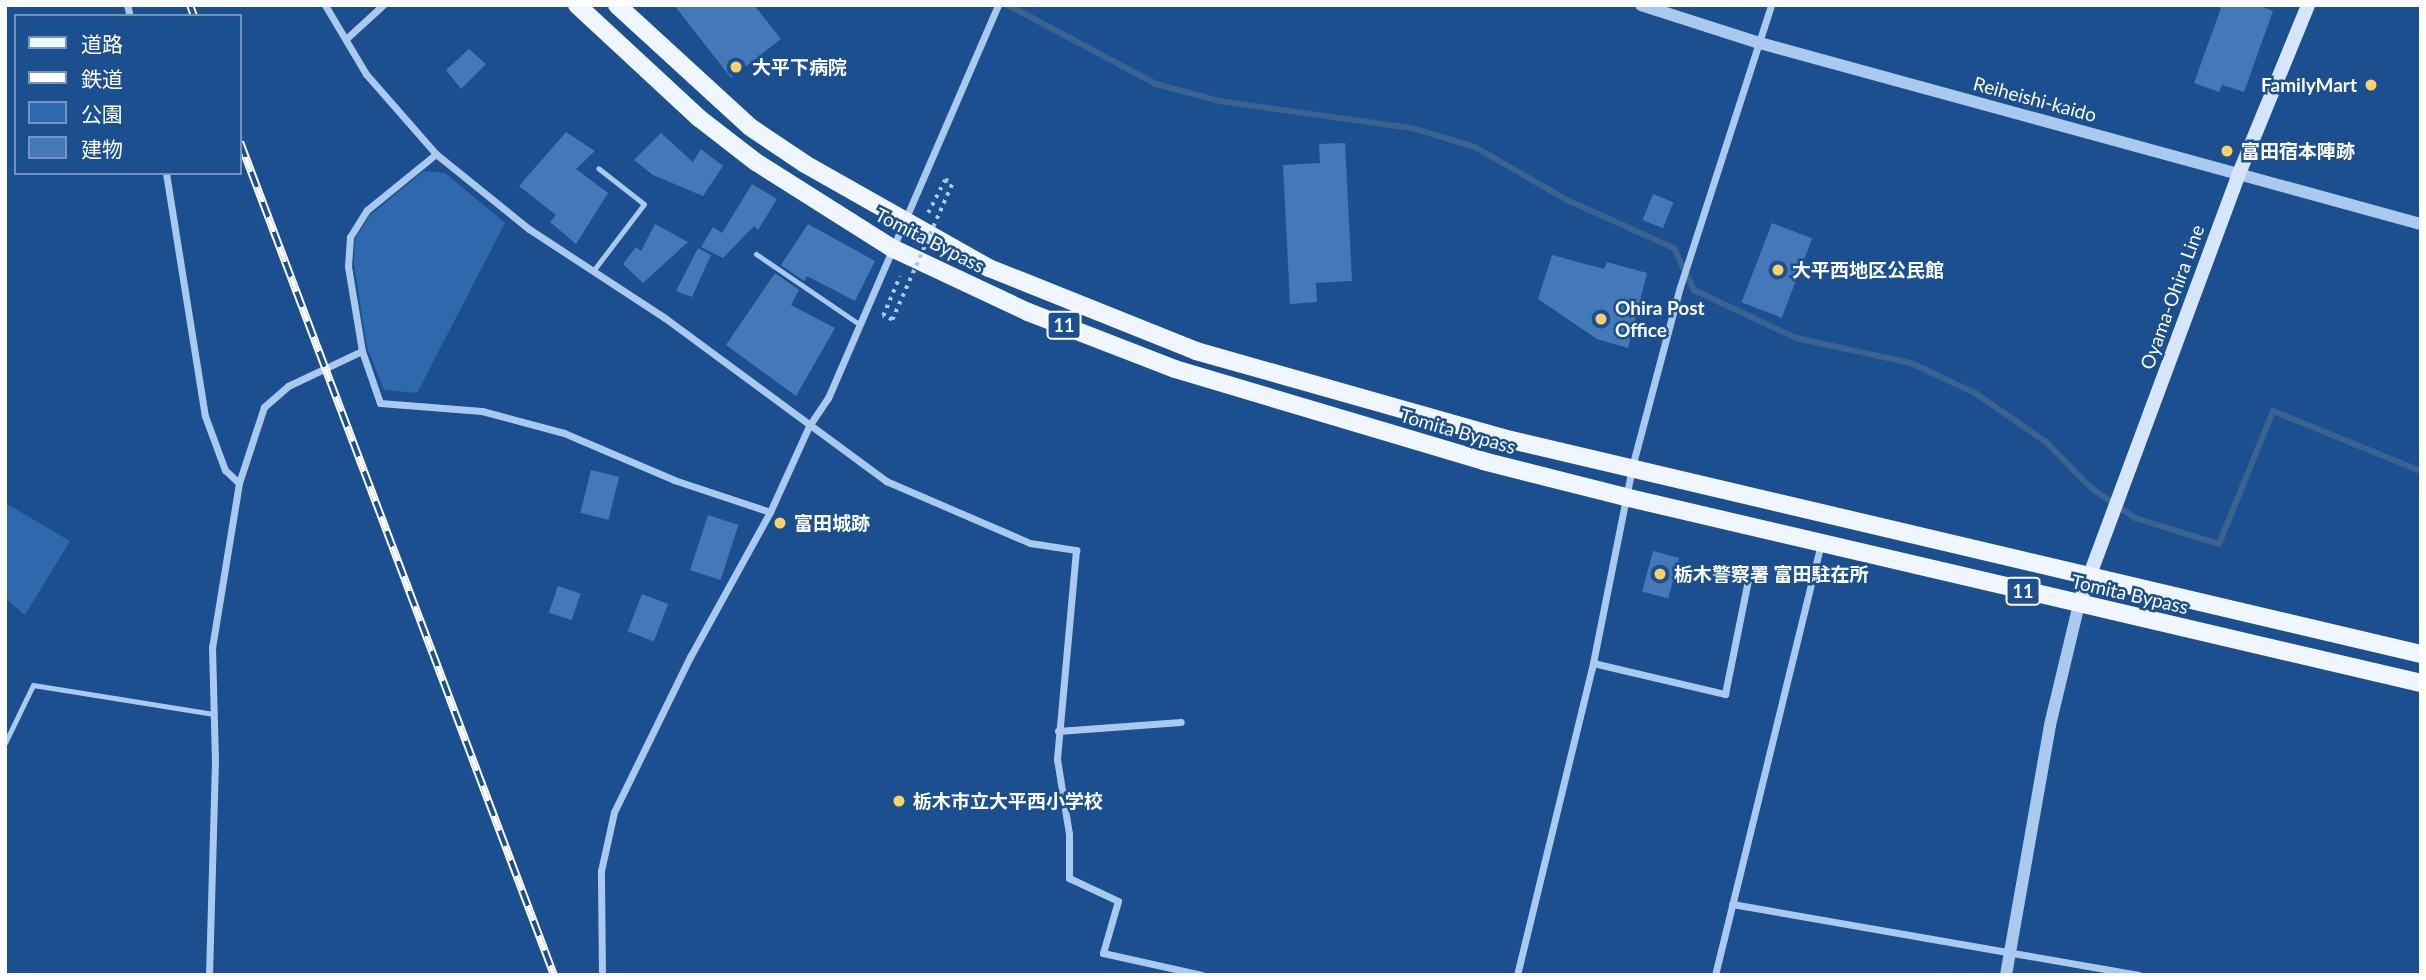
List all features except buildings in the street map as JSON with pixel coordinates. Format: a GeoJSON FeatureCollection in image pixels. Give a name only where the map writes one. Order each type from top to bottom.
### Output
{"type":"FeatureCollection","features":[{"type":"Feature","properties":{"kind":"main road","name":"Tomita Bypass"},"geometry":{"type":"LineString","coordinates":[[577,5],[679,100],[747,155],[892,248],[1028,312],[1175,369],[1483,461],[1625,497],[1821,545],[2421,683]]}},
{"type":"Feature","properties":{"kind":"main road","name":"Tomita Bypass"},"geometry":{"type":"LineString","coordinates":[[617,5],[750,127],[903,222],[1041,292],[1196,351],[1503,438],[2421,654]]}},
{"type":"Feature","properties":{"kind":"main road","name":"Oyama-Ohira Line"},"geometry":{"type":"LineString","coordinates":[[2079,604],[2238,176],[2308,5]]}},
{"type":"Feature","properties":{"kind":"street"},"geometry":{"type":"LineString","coordinates":[[325,5],[366,74],[436,154],[529,229],[665,318],[886,481],[1030,542],[1076,550],[1058,731],[1069,878],[1118,901],[1103,953],[1202,975]]}},
{"type":"Feature","properties":{"kind":"street"},"geometry":{"type":"LineString","coordinates":[[347,38],[383,5]]}},
{"type":"Feature","properties":{"kind":"street"},"geometry":{"type":"LineString","coordinates":[[603,975],[601,871],[614,812],[690,657],[770,512],[809,426],[828,398],[998,5]]}},
{"type":"Feature","properties":{"kind":"street","name":"Reiheishi-kaido"},"geometry":{"type":"LineString","coordinates":[[1641,5],[1756,42],[2421,224]]}},
{"type":"Feature","properties":{"kind":"street"},"geometry":{"type":"LineString","coordinates":[[1517,975],[1593,663],[1632,467],[1680,287],[1756,42],[1771,5]]}},
{"type":"Feature","properties":{"kind":"street"},"geometry":{"type":"LineString","coordinates":[[436,154],[367,210],[350,237],[348,266],[362,351],[380,403],[462,408],[564,433],[674,480],[770,512]]}},
{"type":"Feature","properties":{"kind":"street"},"geometry":{"type":"LineString","coordinates":[[166,175],[205,416],[225,470],[239,483]]}},
{"type":"Feature","properties":{"kind":"street"},"geometry":{"type":"LineString","coordinates":[[209,975],[216,610],[239,483],[264,407],[288,386],[362,351]]}},
{"type":"Feature","properties":{"kind":"street"},"geometry":{"type":"LineString","coordinates":[[1715,975],[1821,545]]}},
{"type":"Feature","properties":{"kind":"street"},"geometry":{"type":"LineString","coordinates":[[1593,663],[1725,694],[1748,580]]}},
{"type":"Feature","properties":{"kind":"street"},"geometry":{"type":"LineString","coordinates":[[2006,975],[2050,725],[2079,604]]}},
{"type":"Feature","properties":{"kind":"street"},"geometry":{"type":"LineString","coordinates":[[1058,731],[1181,722]]}},
{"type":"Feature","properties":{"kind":"street"},"geometry":{"type":"LineString","coordinates":[[1732,904],[2140,975]]}},
{"type":"Feature","properties":{"kind":"lane"},"geometry":{"type":"LineString","coordinates":[[593,271],[644,204],[598,168]]}},
{"type":"Feature","properties":{"kind":"lane"},"geometry":{"type":"LineString","coordinates":[[756,254],[859,324]]}},
{"type":"Feature","properties":{"kind":"lane"},"geometry":{"type":"LineString","coordinates":[[5,743],[33,685],[214,714]]}},
{"type":"Feature","properties":{"kind":"path"},"geometry":{"type":"LineString","coordinates":[[900,276],[883,316],[892,320],[953,182],[945,180],[928,213]]}},
{"type":"Feature","properties":{"kind":"green space"},"geometry":{"type":"Polygon","coordinates":[[[424,171],[445,173],[505,223],[417,393],[384,390],[367,347],[354,264],[355,239],[370,215],[424,171]]]}},
{"type":"Feature","properties":{"kind":"green space"},"geometry":{"type":"Polygon","coordinates":[[[5,503],[70,541],[25,615],[5,598],[5,503]]]}},
{"type":"Feature","properties":{"kind":"waterway"},"geometry":{"type":"LineString","coordinates":[[1008,5],[1156,84],[1219,101],[1412,128],[1475,147],[1567,200],[1674,248],[1694,290],[1796,338],[1911,363],[1975,393],[2046,442],[2091,488],[2135,518],[2219,544],[2273,411],[2421,471]]}},
{"type":"Feature","properties":{"kind":"railway"},"geometry":{"type":"LineString","coordinates":[[190,5],[193,14]]}},
{"type":"Feature","properties":{"kind":"railway"},"geometry":{"type":"LineString","coordinates":[[242,147],[554,975]]}},
{"type":"Feature","properties":{"kind":"place","name":"大平下病院"},"geometry":{"type":"Point","coordinates":[736,67]}},
{"type":"Feature","properties":{"kind":"place","name":"FamilyMart"},"geometry":{"type":"Point","coordinates":[2371,85]}},
{"type":"Feature","properties":{"kind":"place","name":"富田宿本陣跡"},"geometry":{"type":"Point","coordinates":[2227,151]}},
{"type":"Feature","properties":{"kind":"place","name":"大平西地区公民館"},"geometry":{"type":"Point","coordinates":[1778,270]}},
{"type":"Feature","properties":{"kind":"place","name":"Ohira Post Office"},"geometry":{"type":"Point","coordinates":[1601,319]}},
{"type":"Feature","properties":{"kind":"place","name":"富田城跡"},"geometry":{"type":"Point","coordinates":[780,523]}},
{"type":"Feature","properties":{"kind":"place","name":"栃木警察署 富田駐在所"},"geometry":{"type":"Point","coordinates":[1660,574]}},
{"type":"Feature","properties":{"kind":"place","name":"栃木市立大平西小学校"},"geometry":{"type":"Point","coordinates":[899,801]}}]}
